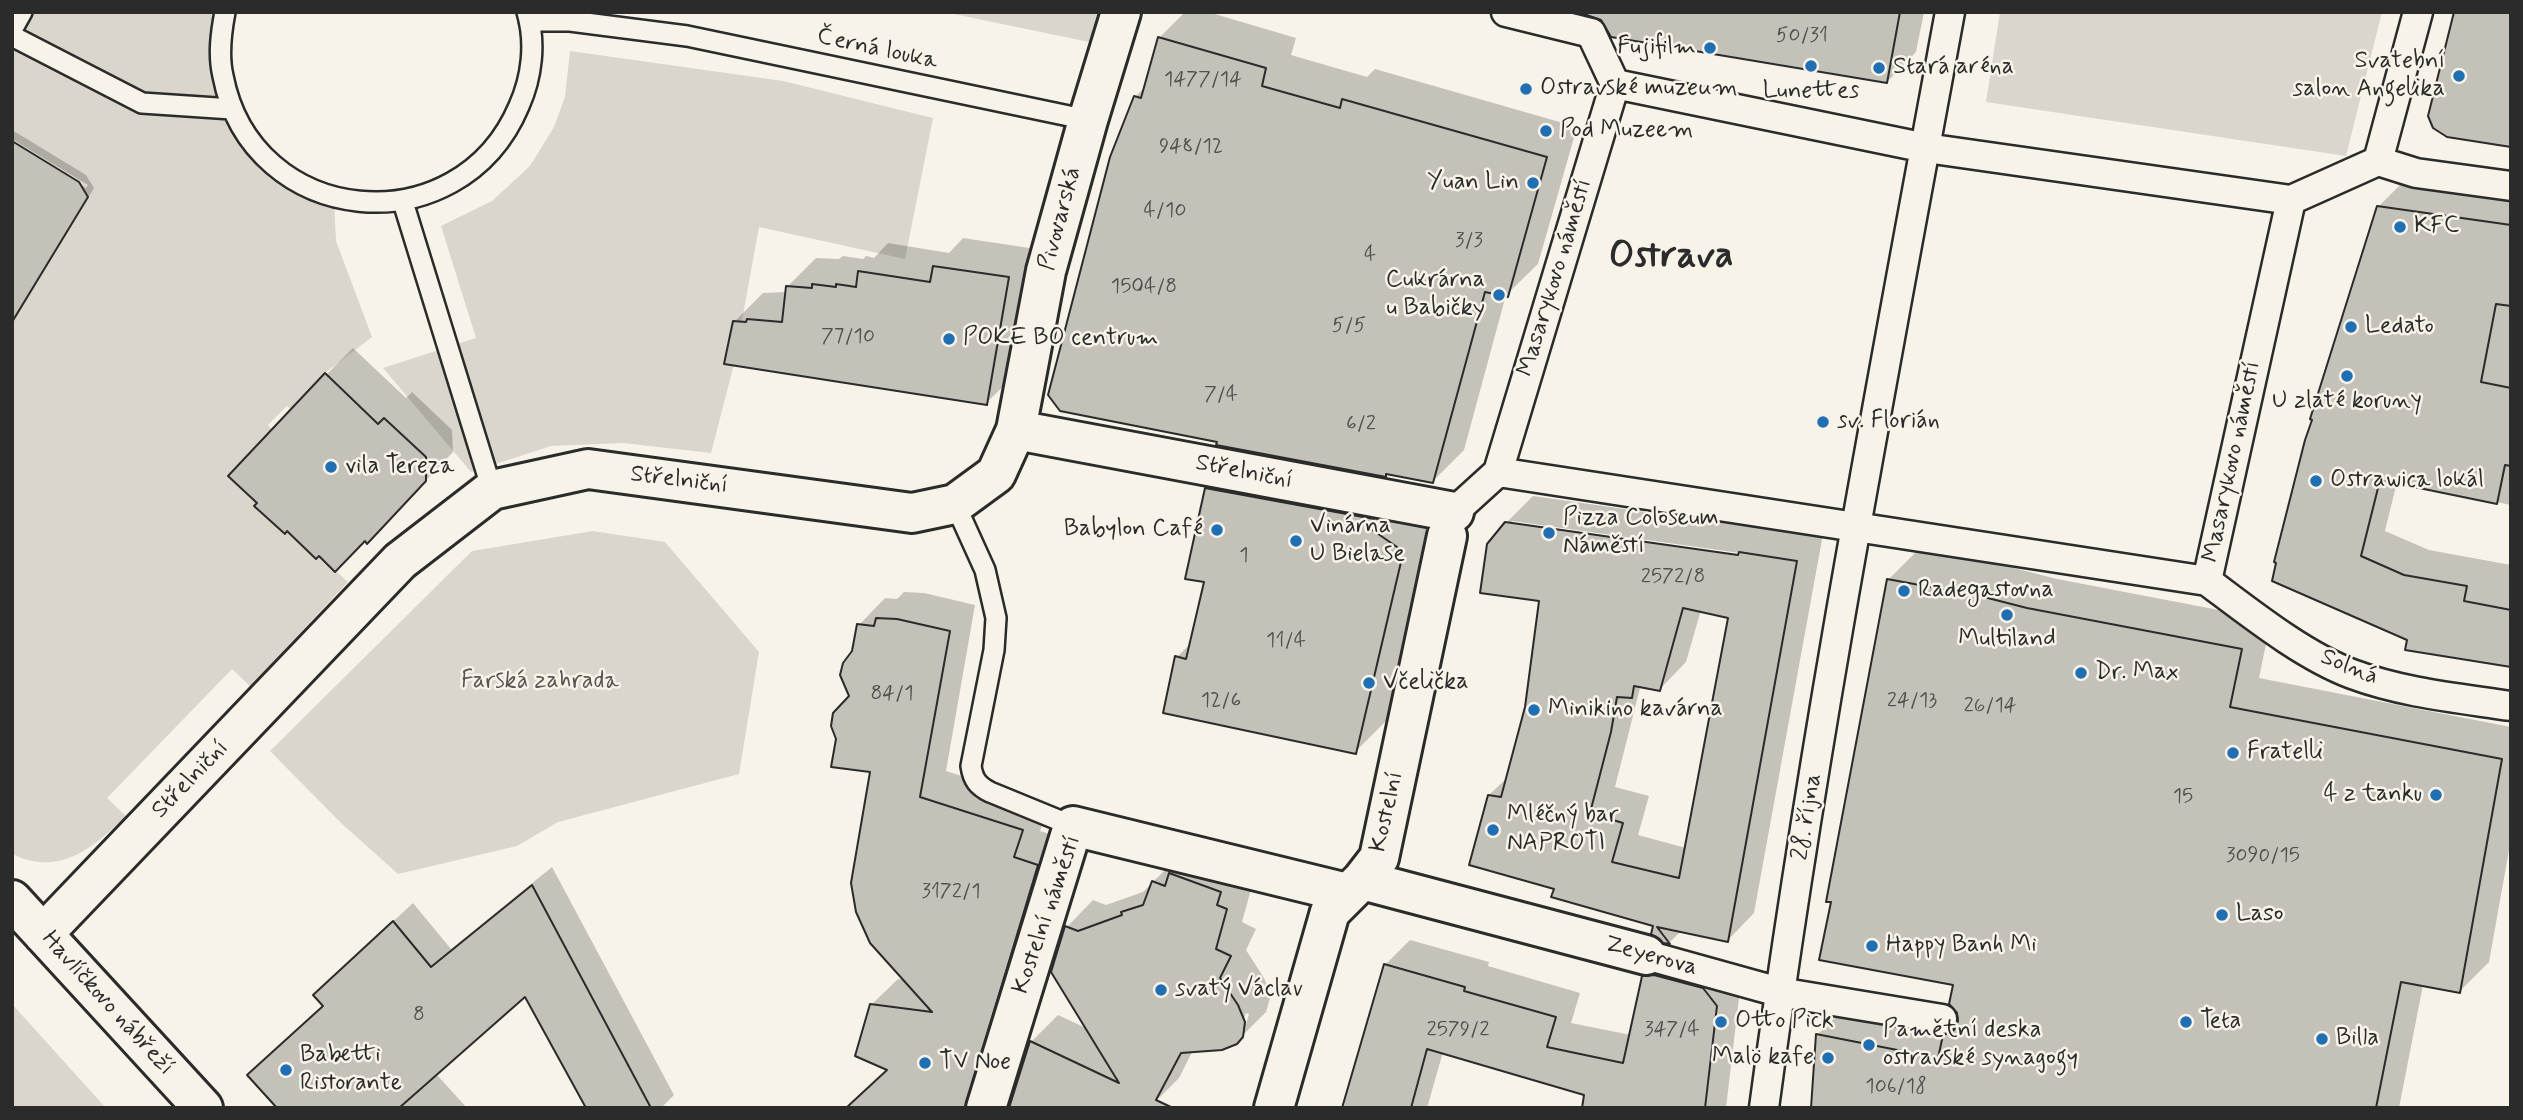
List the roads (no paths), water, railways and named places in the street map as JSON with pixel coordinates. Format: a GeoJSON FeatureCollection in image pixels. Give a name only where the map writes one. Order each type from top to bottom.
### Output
{"type":"FeatureCollection","features":[{"type":"Feature","properties":{"kind":"street","name":"Pivovarská"},"geometry":{"type":"LineString","coordinates":[[1016,430],[1046,271],[1121,12]]}},
{"type":"Feature","properties":{"kind":"street"},"geometry":{"type":"LineString","coordinates":[[1506,12],[1593,23],[1615,84],[1926,148],[2291,200],[2378,162],[2416,173],[2511,186]]}},
{"type":"Feature","properties":{"kind":"street"},"geometry":{"type":"LineString","coordinates":[[1854,527],[1950,12]]}},
{"type":"Feature","properties":{"kind":"street"},"geometry":{"type":"LineString","coordinates":[[2378,162],[2418,12]]}},
{"type":"Feature","properties":{"kind":"street","name":"Masarykovo náměstí"},"geometry":{"type":"LineString","coordinates":[[1615,84],[1498,472],[2207,581],[2291,200]]}},
{"type":"Feature","properties":{"kind":"street","name":"Střelniční"},"geometry":{"type":"LineString","coordinates":[[43,934],[400,561],[492,490],[588,469],[912,513],[955,503],[996,474],[1016,430],[1450,524]]}},
{"type":"Feature","properties":{"kind":"street"},"geometry":{"type":"LineString","coordinates":[[1450,524],[1498,472]]}},
{"type":"Feature","properties":{"kind":"street","name":"Kostelní"},"geometry":{"type":"LineString","coordinates":[[1274,1108],[1330,912],[1379,858],[1450,524]]}},
{"type":"Feature","properties":{"kind":"street","name":"28. října"},"geometry":{"type":"LineString","coordinates":[[1764,1108],[1779,992],[1854,527]]}},
{"type":"Feature","properties":{"kind":"street","name":"Solná"},"geometry":{"type":"LineString","coordinates":[[2207,581],[2296,644],[2351,673],[2423,693],[2511,706]]}},
{"type":"Feature","properties":{"kind":"street","name":"Kostelní náměstí"},"geometry":{"type":"LineString","coordinates":[[986,1108],[1073,826],[1355,887]]}},
{"type":"Feature","properties":{"kind":"street","name":"Zeyerova"},"geometry":{"type":"LineString","coordinates":[[1355,887],[1646,955],[1779,992],[1942,1019]]}},
{"type":"Feature","properties":{"kind":"street","name":"Havlíčkovo nábřeží"},"geometry":{"type":"LineString","coordinates":[[12,900],[203,1108]]}},
{"type":"Feature","properties":{"kind":"lane"},"geometry":{"type":"LineString","coordinates":[[12,30],[22,12]]}},
{"type":"Feature","properties":{"kind":"lane","name":"Černá louka"},"geometry":{"type":"LineString","coordinates":[[225,12],[220,40],[222,75],[232,108],[250,139],[273,165],[302,185],[334,198],[368,204],[402,202],[436,192],[467,175],[493,151],[513,122],[526,90],[532,56],[528,17],[687,36],[1088,120]]}},
{"type":"Feature","properties":{"kind":"lane"},"geometry":{"type":"LineString","coordinates":[[12,36],[142,103],[232,108]]}},
{"type":"Feature","properties":{"kind":"lane"},"geometry":{"type":"LineString","coordinates":[[402,202],[492,490]]}},
{"type":"Feature","properties":{"kind":"lane"},"geometry":{"type":"LineString","coordinates":[[955,503],[985,570],[996,618],[994,650],[971,766],[972,776],[979,787],[1073,826]]}},
{"type":"Feature","properties":{"kind":"place","name":"Fujifilm"},"geometry":{"type":"Point","coordinates":[1710,48]}},
{"type":"Feature","properties":{"kind":"place","name":"Lunettes"},"geometry":{"type":"Point","coordinates":[1811,66]}},
{"type":"Feature","properties":{"kind":"place","name":"Stará aréna"},"geometry":{"type":"Point","coordinates":[1879,68]}},
{"type":"Feature","properties":{"kind":"place","name":"Svatební salon Angelika"},"geometry":{"type":"Point","coordinates":[2459,76]}},
{"type":"Feature","properties":{"kind":"place","name":"Ostravské muzeum"},"geometry":{"type":"Point","coordinates":[1526,89]}},
{"type":"Feature","properties":{"kind":"place","name":"Pod Muzeem"},"geometry":{"type":"Point","coordinates":[1546,131]}},
{"type":"Feature","properties":{"kind":"place","name":"Yuan Lin"},"geometry":{"type":"Point","coordinates":[1533,183]}},
{"type":"Feature","properties":{"kind":"place","name":"KFC"},"geometry":{"type":"Point","coordinates":[2400,227]}},
{"type":"Feature","properties":{"kind":"place","name":"Cukrárna u Babičky"},"geometry":{"type":"Point","coordinates":[1499,295]}},
{"type":"Feature","properties":{"kind":"place","name":"Ledato"},"geometry":{"type":"Point","coordinates":[2351,327]}},
{"type":"Feature","properties":{"kind":"place","name":"POKE BO centrum"},"geometry":{"type":"Point","coordinates":[949,339]}},
{"type":"Feature","properties":{"kind":"place","name":"U zlaté koruny"},"geometry":{"type":"Point","coordinates":[2347,376]}},
{"type":"Feature","properties":{"kind":"place","name":"sv. Florián"},"geometry":{"type":"Point","coordinates":[1823,422]}},
{"type":"Feature","properties":{"kind":"place","name":"vila Tereza"},"geometry":{"type":"Point","coordinates":[331,467]}},
{"type":"Feature","properties":{"kind":"place","name":"Ostrawica lokál"},"geometry":{"type":"Point","coordinates":[2316,481]}},
{"type":"Feature","properties":{"kind":"place","name":"Babylon Café"},"geometry":{"type":"Point","coordinates":[1217,530]}},
{"type":"Feature","properties":{"kind":"place","name":"Pizza Coloseum Náměstí"},"geometry":{"type":"Point","coordinates":[1549,533]}},
{"type":"Feature","properties":{"kind":"place","name":"Vinárna U Bielase"},"geometry":{"type":"Point","coordinates":[1296,541]}},
{"type":"Feature","properties":{"kind":"place","name":"Radegastovna"},"geometry":{"type":"Point","coordinates":[1904,591]}},
{"type":"Feature","properties":{"kind":"place","name":"Multiland"},"geometry":{"type":"Point","coordinates":[2007,615]}},
{"type":"Feature","properties":{"kind":"place","name":"Dr. Max"},"geometry":{"type":"Point","coordinates":[2081,673]}},
{"type":"Feature","properties":{"kind":"place","name":"Včelička"},"geometry":{"type":"Point","coordinates":[1369,683]}},
{"type":"Feature","properties":{"kind":"place","name":"Minikino kavárna"},"geometry":{"type":"Point","coordinates":[1534,710]}},
{"type":"Feature","properties":{"kind":"place","name":"Fratelli"},"geometry":{"type":"Point","coordinates":[2233,753]}},
{"type":"Feature","properties":{"kind":"place","name":"4 z tanku"},"geometry":{"type":"Point","coordinates":[2436,795]}},
{"type":"Feature","properties":{"kind":"place","name":"Mléčný bar NAPROTI"},"geometry":{"type":"Point","coordinates":[1493,830]}},
{"type":"Feature","properties":{"kind":"place","name":"Laso"},"geometry":{"type":"Point","coordinates":[2222,915]}},
{"type":"Feature","properties":{"kind":"place","name":"Happy Banh Mi"},"geometry":{"type":"Point","coordinates":[1872,946]}},
{"type":"Feature","properties":{"kind":"place","name":"svatý Václav"},"geometry":{"type":"Point","coordinates":[1161,990]}},
{"type":"Feature","properties":{"kind":"place","name":"Otto Pick"},"geometry":{"type":"Point","coordinates":[1721,1022]}},
{"type":"Feature","properties":{"kind":"place","name":"Teta"},"geometry":{"type":"Point","coordinates":[2186,1022]}},
{"type":"Feature","properties":{"kind":"place","name":"Billa"},"geometry":{"type":"Point","coordinates":[2322,1039]}},
{"type":"Feature","properties":{"kind":"place","name":"Pamětní deska ostravské synagogy"},"geometry":{"type":"Point","coordinates":[1869,1045]}},
{"type":"Feature","properties":{"kind":"place","name":"Malö kafe"},"geometry":{"type":"Point","coordinates":[1828,1058]}},
{"type":"Feature","properties":{"kind":"place","name":"TV Noe"},"geometry":{"type":"Point","coordinates":[925,1063]}},
{"type":"Feature","properties":{"kind":"place","name":"Babetti Ristorante"},"geometry":{"type":"Point","coordinates":[286,1070]}},
{"type":"Feature","properties":{"kind":"district","name":"Ostrava"},"geometry":{"type":"Point","coordinates":[1671,258]}},
{"type":"Feature","properties":{"kind":"park label","name":"Farská zahrada"},"geometry":{"type":"Point","coordinates":[540,682]}}]}
